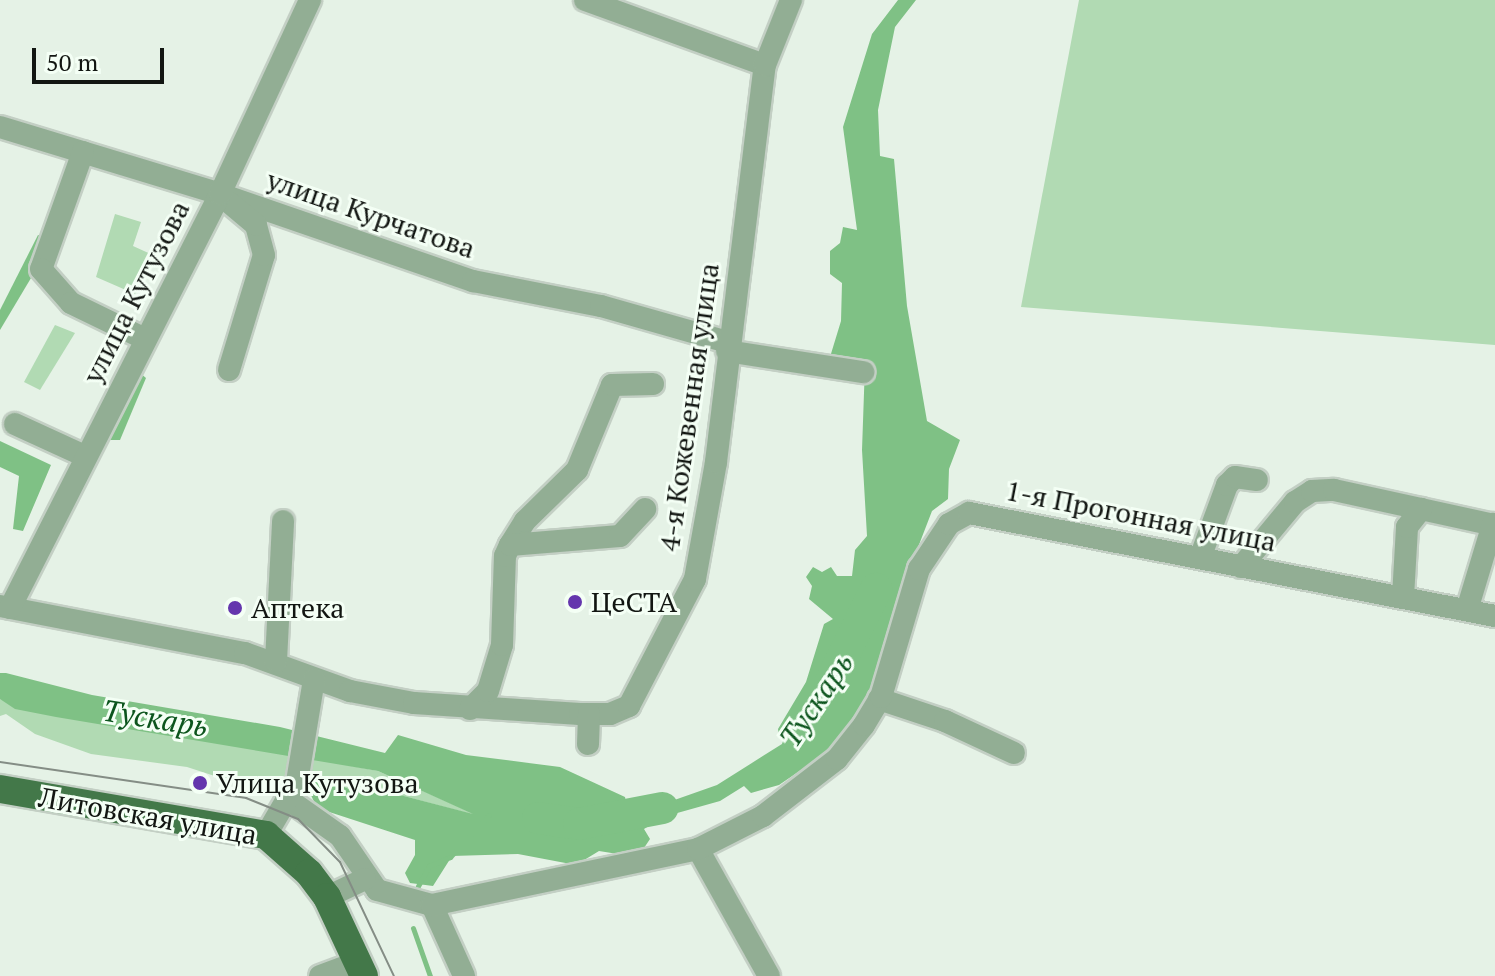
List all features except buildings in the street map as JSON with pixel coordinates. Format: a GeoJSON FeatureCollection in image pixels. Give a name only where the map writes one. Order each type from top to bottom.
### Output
{"type":"FeatureCollection","features":[{"type":"Feature","properties":{"kind":"main road","name":"Литовская улица"},"geometry":{"type":"LineString","coordinates":[[0,789],[266,835],[309,873],[327,897],[361,969]]}},
{"type":"Feature","properties":{"kind":"street","name":"улица Кутузова"},"geometry":{"type":"LineString","coordinates":[[5,607],[220,194],[310,0]]}},
{"type":"Feature","properties":{"kind":"street"},"geometry":{"type":"LineString","coordinates":[[585,0],[765,65]]}},
{"type":"Feature","properties":{"kind":"street","name":"4-я Кожевенная улица"},"geometry":{"type":"LineString","coordinates":[[5,607],[276,661],[314,679],[375,696],[474,709],[589,714],[629,706],[695,579],[716,462],[727,346],[765,65],[791,0]]}},
{"type":"Feature","properties":{"kind":"street","name":"улица Курчатова"},"geometry":{"type":"LineString","coordinates":[[0,127],[220,194],[473,281],[601,306],[727,346],[863,372]]}},
{"type":"Feature","properties":{"kind":"street"},"geometry":{"type":"LineString","coordinates":[[83,152],[41,269],[71,303],[145,339]]}},
{"type":"Feature","properties":{"kind":"street"},"geometry":{"type":"LineString","coordinates":[[220,194],[256,225],[264,255],[229,370]]}},
{"type":"Feature","properties":{"kind":"street"},"geometry":{"type":"LineString","coordinates":[[474,709],[488,691],[502,645],[505,556],[510,545],[525,521],[577,470],[612,385],[653,384]]}},
{"type":"Feature","properties":{"kind":"street"},"geometry":{"type":"LineString","coordinates":[[15,424],[85,456]]}},
{"type":"Feature","properties":{"kind":"street"},"geometry":{"type":"LineString","coordinates":[[1200,558],[1227,485],[1235,477],[1257,480]]}},
{"type":"Feature","properties":{"kind":"street"},"geometry":{"type":"LineString","coordinates":[[1241,567],[1295,502],[1312,491],[1334,490],[1494,524],[1467,610]]}},
{"type":"Feature","properties":{"kind":"street"},"geometry":{"type":"LineString","coordinates":[[510,545],[620,536],[645,509]]}},
{"type":"Feature","properties":{"kind":"street"},"geometry":{"type":"LineString","coordinates":[[1403,597],[1407,527],[1421,509]]}},
{"type":"Feature","properties":{"kind":"street","name":"1-я Прогонная улица"},"geometry":{"type":"LineString","coordinates":[[432,905],[698,849],[763,816],[826,767],[850,744],[879,699],[919,569],[949,524],[969,513],[1495,616]]}},
{"type":"Feature","properties":{"kind":"street"},"geometry":{"type":"LineString","coordinates":[[276,661],[283,521]]}},
{"type":"Feature","properties":{"kind":"street"},"geometry":{"type":"LineString","coordinates":[[266,835],[293,791],[314,679]]}},
{"type":"Feature","properties":{"kind":"street"},"geometry":{"type":"LineString","coordinates":[[879,699],[945,721],[1014,753]]}},
{"type":"Feature","properties":{"kind":"street"},"geometry":{"type":"LineString","coordinates":[[588,744],[589,714]]}},
{"type":"Feature","properties":{"kind":"street"},"geometry":{"type":"LineString","coordinates":[[293,791],[340,836],[365,879],[389,894],[432,905],[464,976]]}},
{"type":"Feature","properties":{"kind":"street"},"geometry":{"type":"LineString","coordinates":[[698,849],[769,976]]}},
{"type":"Feature","properties":{"kind":"street"},"geometry":{"type":"LineString","coordinates":[[327,897],[365,879]]}},
{"type":"Feature","properties":{"kind":"street"},"geometry":{"type":"LineString","coordinates":[[320,976],[361,969]]}},
{"type":"Feature","properties":{"kind":"shaded area"},"geometry":{"type":"Polygon","coordinates":[[[898,0],[916,0],[895,27],[878,110],[880,156],[894,159],[907,306],[927,421],[960,440],[949,469],[948,499],[932,511],[895,607],[872,690],[858,718],[819,767],[801,770],[779,785],[751,793],[744,786],[720,801],[663,817],[644,829],[650,839],[642,851],[624,855],[599,851],[576,865],[518,854],[452,856],[433,886],[410,883],[405,873],[415,855],[415,840],[317,808],[310,793],[313,774],[354,791],[377,789],[473,814],[378,771],[56,717],[15,709],[0,699],[0,673],[6,673],[92,695],[280,727],[385,753],[398,735],[466,755],[560,767],[625,797],[629,816],[717,785],[782,744],[785,734],[779,736],[778,729],[806,682],[824,624],[833,619],[809,599],[812,586],[806,577],[813,567],[822,572],[831,567],[837,576],[852,576],[855,550],[867,536],[862,450],[865,364],[830,357],[841,321],[842,283],[830,274],[830,251],[840,243],[843,227],[857,230],[843,127],[872,34],[898,0]]]}},
{"type":"Feature","properties":{"kind":"shaded area"},"geometry":{"type":"Polygon","coordinates":[[[1079,0],[1495,0],[1495,345],[1021,307],[1079,0]]]}},
{"type":"Feature","properties":{"kind":"shaded area"},"geometry":{"type":"Polygon","coordinates":[[[115,214],[141,222],[133,246],[155,256],[135,294],[96,277],[115,214]]]}},
{"type":"Feature","properties":{"kind":"shaded area"},"geometry":{"type":"Polygon","coordinates":[[[38,235],[48,238],[34,273],[0,330],[0,310],[38,235]]]}},
{"type":"Feature","properties":{"kind":"shaded area"},"geometry":{"type":"Polygon","coordinates":[[[55,325],[75,333],[40,390],[24,382],[55,325]]]}},
{"type":"Feature","properties":{"kind":"shaded area"},"geometry":{"type":"Polygon","coordinates":[[[140,373],[146,378],[120,440],[108,440],[103,434],[140,373]]]}},
{"type":"Feature","properties":{"kind":"shaded area"},"geometry":{"type":"Polygon","coordinates":[[[0,441],[51,465],[23,531],[13,529],[19,476],[0,467],[0,441]]]}},
{"type":"Feature","properties":{"kind":"shaded area"},"geometry":{"type":"Polygon","coordinates":[[[0,699],[378,771],[479,816],[377,789],[354,791],[313,774],[227,780],[187,767],[91,754],[35,734],[6,714],[0,716],[0,699]]]}},
{"type":"Feature","properties":{"kind":"waterway","name":"Тускарь"},"geometry":{"type":"LineString","coordinates":[[830,683],[876,589]]}},
{"type":"Feature","properties":{"kind":"waterway","name":"Тускарь"},"geometry":{"type":"LineString","coordinates":[[538,818],[579,824],[662,808]]}},
{"type":"Feature","properties":{"kind":"waterway"},"geometry":{"type":"LineString","coordinates":[[418,886],[429,866],[450,857],[489,815]]}},
{"type":"Feature","properties":{"kind":"waterway"},"geometry":{"type":"LineString","coordinates":[[413,928],[430,976]]}},
{"type":"Feature","properties":{"kind":"tram line"},"geometry":{"type":"LineString","coordinates":[[0,762],[246,798],[298,819],[340,862],[394,976]]}},
{"type":"Feature","properties":{"kind":"place","name":"ЦеСТА"},"geometry":{"type":"Point","coordinates":[575,602]}},
{"type":"Feature","properties":{"kind":"place","name":"Аптека"},"geometry":{"type":"Point","coordinates":[235,608]}},
{"type":"Feature","properties":{"kind":"place","name":"Улица Кутузова"},"geometry":{"type":"Point","coordinates":[200,783]}}]}
